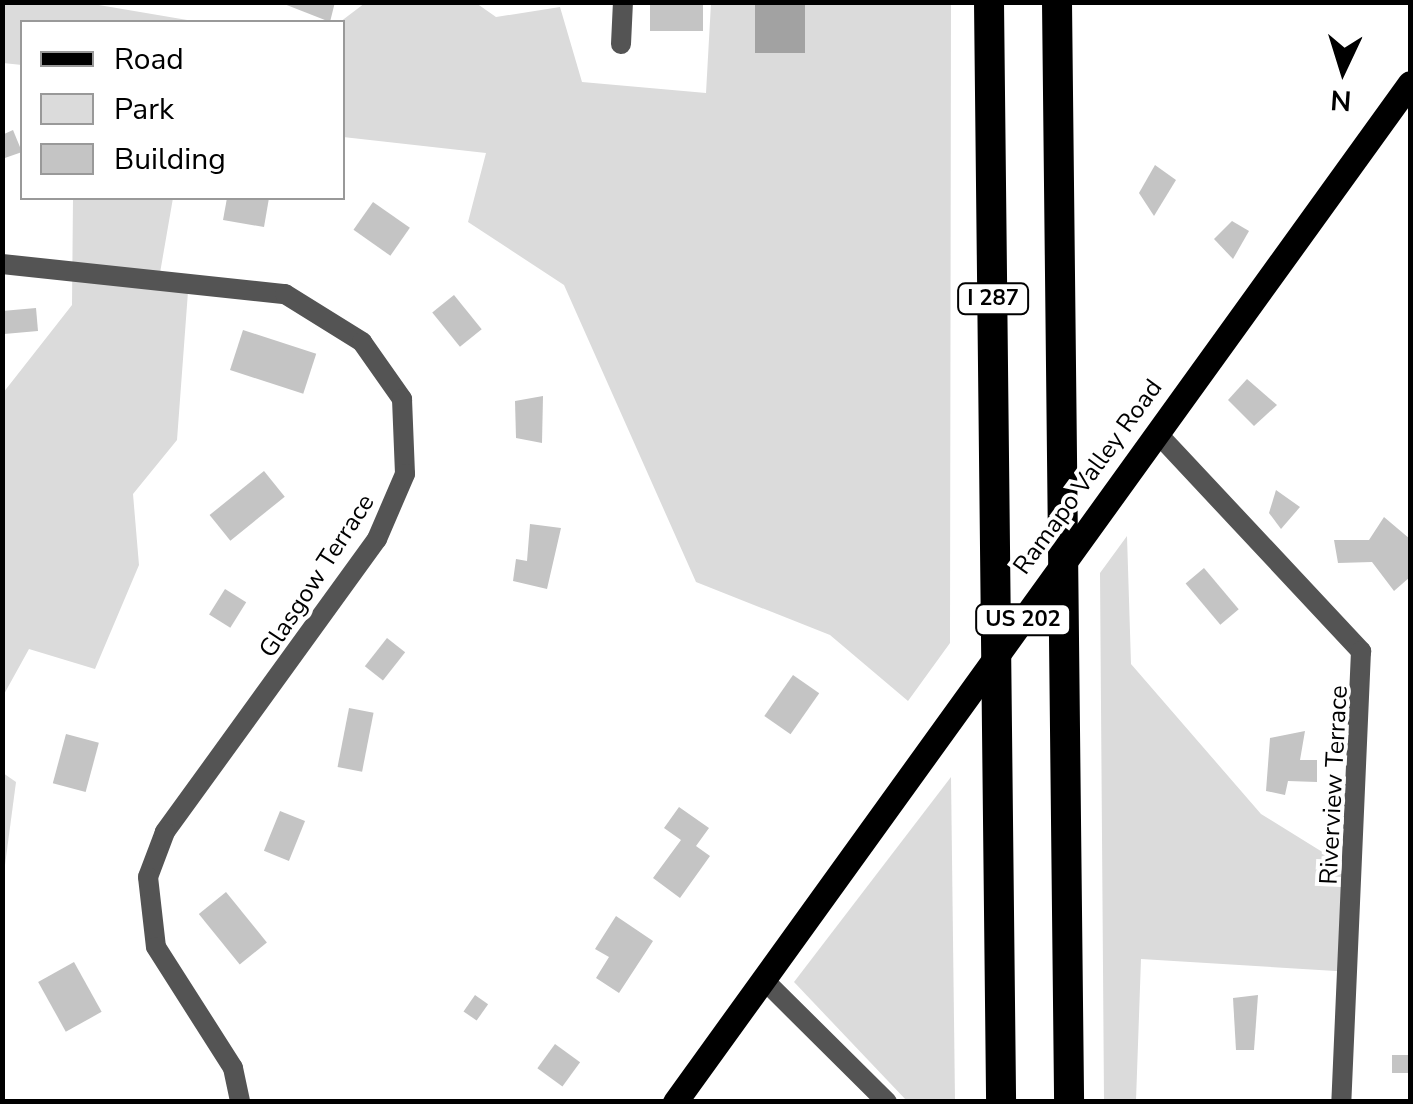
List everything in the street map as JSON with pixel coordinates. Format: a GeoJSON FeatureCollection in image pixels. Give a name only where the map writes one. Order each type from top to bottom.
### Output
{"type":"FeatureCollection","features":[{"type":"Feature","properties":{"kind":"highway","name":"I 287"},"geometry":{"type":"LineString","coordinates":[[990,2],[1002,1102]]}},
{"type":"Feature","properties":{"kind":"highway","name":"I 287"},"geometry":{"type":"LineString","coordinates":[[1057,2],[1069,1102]]}},
{"type":"Feature","properties":{"kind":"main road","name":"Ramapo Valley Road"},"geometry":{"type":"LineString","coordinates":[[674,1102],[1410,83]]}},
{"type":"Feature","properties":{"kind":"street"},"geometry":{"type":"LineString","coordinates":[[621,44],[623,2]]}},
{"type":"Feature","properties":{"kind":"street","name":"Glasgow Terrace"},"geometry":{"type":"LineString","coordinates":[[2,264],[285,294],[362,342],[402,398],[406,474],[377,539],[164,832],[148,877],[156,947],[225,1052],[240,1102]]}},
{"type":"Feature","properties":{"kind":"street","name":"Riverview Terrace"},"geometry":{"type":"LineString","coordinates":[[1157,433],[1361,651],[1341,1102]]}},
{"type":"Feature","properties":{"kind":"street"},"geometry":{"type":"LineString","coordinates":[[765,980],[887,1102]]}},
{"type":"Feature","properties":{"kind":"green space"},"geometry":{"type":"Polygon","coordinates":[[[2,3],[87,3],[187,20],[20,20],[20,65],[3,63],[2,3]]]}},
{"type":"Feature","properties":{"kind":"green space"},"geometry":{"type":"Polygon","coordinates":[[[365,3],[476,3],[496,17],[560,7],[582,82],[706,93],[711,3],[951,3],[950,643],[908,701],[830,635],[696,582],[564,285],[468,222],[486,153],[345,137],[343,20],[365,3]]]}},
{"type":"Feature","properties":{"kind":"green space"},"geometry":{"type":"Polygon","coordinates":[[[73,200],[173,200],[160,273],[189,278],[177,440],[133,494],[139,565],[95,669],[29,649],[3,696],[3,393],[72,305],[73,200]]]}},
{"type":"Feature","properties":{"kind":"green space"},"geometry":{"type":"Polygon","coordinates":[[[1127,536],[1131,664],[1261,814],[1353,871],[1352,972],[1141,959],[1136,1101],[1104,1101],[1100,573],[1127,536]]]}},
{"type":"Feature","properties":{"kind":"green space"},"geometry":{"type":"Polygon","coordinates":[[[3,773],[16,782],[3,880],[3,773]]]}},
{"type":"Feature","properties":{"kind":"green space"},"geometry":{"type":"Polygon","coordinates":[[[951,777],[955,1101],[907,1101],[794,982],[951,777]]]}},
{"type":"Feature","properties":{"kind":"shaded area"},"geometry":{"type":"Polygon","coordinates":[[[755,3],[805,3],[805,53],[755,53],[755,3]]]}},
{"type":"Feature","properties":{"kind":"building"},"geometry":{"type":"Polygon","coordinates":[[[279,2],[335,2],[330,20],[279,2]]]}},
{"type":"Feature","properties":{"kind":"building"},"geometry":{"type":"Polygon","coordinates":[[[650,2],[703,2],[703,31],[650,31],[650,2]]]}},
{"type":"Feature","properties":{"kind":"building"},"geometry":{"type":"Polygon","coordinates":[[[13,130],[20,153],[2,159],[2,135],[13,130]]]}},
{"type":"Feature","properties":{"kind":"building"},"geometry":{"type":"Polygon","coordinates":[[[1155,165],[1176,180],[1154,216],[1139,193],[1155,165]]]}},
{"type":"Feature","properties":{"kind":"building"},"geometry":{"type":"Polygon","coordinates":[[[227,200],[269,200],[264,227],[223,220],[227,200]]]}},
{"type":"Feature","properties":{"kind":"building"},"geometry":{"type":"Polygon","coordinates":[[[373,202],[410,228],[390,256],[353,230],[373,202]]]}},
{"type":"Feature","properties":{"kind":"building"},"geometry":{"type":"Polygon","coordinates":[[[1232,221],[1249,231],[1233,259],[1214,239],[1232,221]]]}},
{"type":"Feature","properties":{"kind":"building"},"geometry":{"type":"Polygon","coordinates":[[[454,295],[482,329],[460,347],[432,313],[454,295]]]}},
{"type":"Feature","properties":{"kind":"building"},"geometry":{"type":"Polygon","coordinates":[[[36,308],[38,331],[4,334],[2,311],[36,308]]]}},
{"type":"Feature","properties":{"kind":"building"},"geometry":{"type":"Polygon","coordinates":[[[243,330],[316,354],[303,394],[230,370],[243,330]]]}},
{"type":"Feature","properties":{"kind":"building"},"geometry":{"type":"Polygon","coordinates":[[[1247,379],[1277,405],[1254,426],[1228,400],[1247,379]]]}},
{"type":"Feature","properties":{"kind":"building"},"geometry":{"type":"Polygon","coordinates":[[[543,396],[542,443],[516,438],[515,401],[543,396]]]}},
{"type":"Feature","properties":{"kind":"building"},"geometry":{"type":"Polygon","coordinates":[[[264,471],[285,497],[230,541],[210,515],[264,471]]]}},
{"type":"Feature","properties":{"kind":"building"},"geometry":{"type":"Polygon","coordinates":[[[1276,490],[1300,507],[1281,529],[1269,513],[1276,490]]]}},
{"type":"Feature","properties":{"kind":"building"},"geometry":{"type":"Polygon","coordinates":[[[1384,517],[1410,539],[1410,577],[1394,591],[1372,562],[1338,563],[1334,540],[1369,540],[1384,517]]]}},
{"type":"Feature","properties":{"kind":"building"},"geometry":{"type":"Polygon","coordinates":[[[530,524],[561,528],[547,589],[513,581],[516,559],[527,561],[530,524]]]}},
{"type":"Feature","properties":{"kind":"building"},"geometry":{"type":"Polygon","coordinates":[[[1204,568],[1239,609],[1220,625],[1186,583],[1204,568]]]}},
{"type":"Feature","properties":{"kind":"building"},"geometry":{"type":"Polygon","coordinates":[[[225,589],[246,602],[230,628],[209,614],[225,589]]]}},
{"type":"Feature","properties":{"kind":"building"},"geometry":{"type":"Polygon","coordinates":[[[387,638],[405,652],[383,681],[365,666],[387,638]]]}},
{"type":"Feature","properties":{"kind":"building"},"geometry":{"type":"Polygon","coordinates":[[[793,675],[819,693],[791,734],[764,716],[793,675]]]}},
{"type":"Feature","properties":{"kind":"building"},"geometry":{"type":"Polygon","coordinates":[[[349,708],[374,713],[362,772],[338,767],[349,708]]]}},
{"type":"Feature","properties":{"kind":"building"},"geometry":{"type":"Polygon","coordinates":[[[1305,731],[1300,760],[1317,760],[1317,782],[1288,781],[1285,795],[1266,791],[1270,738],[1305,731]]]}},
{"type":"Feature","properties":{"kind":"building"},"geometry":{"type":"Polygon","coordinates":[[[66,734],[99,743],[86,792],[53,783],[66,734]]]}},
{"type":"Feature","properties":{"kind":"building"},"geometry":{"type":"Polygon","coordinates":[[[679,807],[709,828],[696,846],[710,856],[680,898],[653,878],[681,840],[664,828],[679,807]]]}},
{"type":"Feature","properties":{"kind":"building"},"geometry":{"type":"Polygon","coordinates":[[[280,811],[305,821],[289,861],[264,851],[280,811]]]}},
{"type":"Feature","properties":{"kind":"building"},"geometry":{"type":"Polygon","coordinates":[[[226,892],[267,943],[240,965],[199,914],[226,892]]]}},
{"type":"Feature","properties":{"kind":"building"},"geometry":{"type":"Polygon","coordinates":[[[616,916],[653,941],[619,993],[596,978],[609,957],[595,949],[616,916]]]}},
{"type":"Feature","properties":{"kind":"building"},"geometry":{"type":"Polygon","coordinates":[[[74,962],[102,1012],[66,1032],[38,982],[74,962]]]}},
{"type":"Feature","properties":{"kind":"building"},"geometry":{"type":"Polygon","coordinates":[[[475,995],[488,1004],[477,1021],[464,1011],[475,995]]]}},
{"type":"Feature","properties":{"kind":"building"},"geometry":{"type":"Polygon","coordinates":[[[1258,995],[1254,1050],[1236,1050],[1233,998],[1258,995]]]}},
{"type":"Feature","properties":{"kind":"building"},"geometry":{"type":"Polygon","coordinates":[[[555,1044],[580,1062],[562,1086],[537,1068],[555,1044]]]}},
{"type":"Feature","properties":{"kind":"building"},"geometry":{"type":"Polygon","coordinates":[[[1392,1055],[1410,1055],[1410,1073],[1392,1073],[1392,1055]]]}}]}
